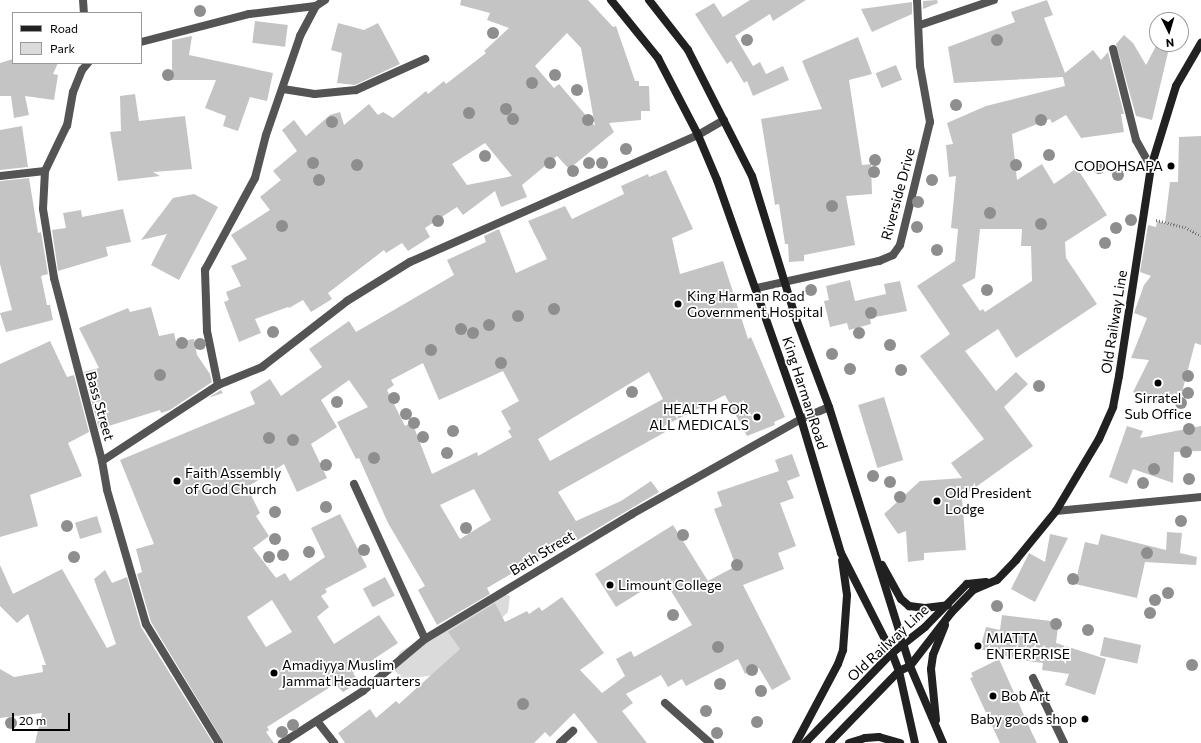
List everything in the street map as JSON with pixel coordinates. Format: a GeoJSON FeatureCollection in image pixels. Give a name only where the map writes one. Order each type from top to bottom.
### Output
{"type":"FeatureCollection","features":[{"type":"Feature","properties":{"kind":"main road","name":"King Harman Road"},"geometry":{"type":"LineString","coordinates":[[611,0],[658,58],[698,135],[717,180],[757,288],[801,419],[841,553],[892,653],[899,671],[915,743]]}},
{"type":"Feature","properties":{"kind":"main road","name":"King Harman Road"},"geometry":{"type":"LineString","coordinates":[[649,0],[688,50],[752,176],[796,316],[829,407],[905,644],[910,666],[943,743]]}},
{"type":"Feature","properties":{"kind":"main road","name":"Old Railway Line"},"geometry":{"type":"LineString","coordinates":[[829,743],[899,671],[910,666],[951,613],[973,590],[997,580],[1056,511],[1080,474],[1113,407],[1151,167],[1176,86],[1201,43]]}},
{"type":"Feature","properties":{"kind":"main road"},"geometry":{"type":"LineString","coordinates":[[796,743],[838,664],[843,650],[847,595],[841,553]]}},
{"type":"Feature","properties":{"kind":"main road"},"geometry":{"type":"LineString","coordinates":[[876,554],[901,599],[909,606],[925,608],[948,605]]}},
{"type":"Feature","properties":{"kind":"main road","name":"Old Railway Line"},"geometry":{"type":"LineString","coordinates":[[805,743],[892,653],[905,644],[948,605],[967,584],[997,580]]}},
{"type":"Feature","properties":{"kind":"main road"},"geometry":{"type":"LineString","coordinates":[[938,731],[931,669],[937,642],[951,613]]}},
{"type":"Feature","properties":{"kind":"main road"},"geometry":{"type":"LineString","coordinates":[[849,743],[879,737],[900,743]]}},
{"type":"Feature","properties":{"kind":"street"},"geometry":{"type":"LineString","coordinates":[[83,0],[84,12]]}},
{"type":"Feature","properties":{"kind":"street"},"geometry":{"type":"LineString","coordinates":[[142,42],[250,14],[316,6],[325,0]]}},
{"type":"Feature","properties":{"kind":"street","name":"Riverside Drive"},"geometry":{"type":"LineString","coordinates":[[757,288],[879,261],[893,255],[900,245],[930,122],[920,66],[920,25],[917,0]]}},
{"type":"Feature","properties":{"kind":"street"},"geometry":{"type":"LineString","coordinates":[[920,25],[994,0]]}},
{"type":"Feature","properties":{"kind":"street"},"geometry":{"type":"LineString","coordinates":[[218,385],[207,331],[205,270],[255,178],[266,135],[300,36],[316,6]]}},
{"type":"Feature","properties":{"kind":"street"},"geometry":{"type":"LineString","coordinates":[[1113,49],[1136,140],[1151,167]]}},
{"type":"Feature","properties":{"kind":"street"},"geometry":{"type":"LineString","coordinates":[[283,89],[315,94],[356,90],[425,58]]}},
{"type":"Feature","properties":{"kind":"street","name":"Bass Street"},"geometry":{"type":"LineString","coordinates":[[87,64],[82,70],[73,92],[67,125],[45,170],[43,209],[54,278],[102,462],[107,490],[146,624],[219,743]]}},
{"type":"Feature","properties":{"kind":"street"},"geometry":{"type":"LineString","coordinates":[[102,462],[218,385],[262,366],[347,301],[410,262],[698,135],[724,120]]}},
{"type":"Feature","properties":{"kind":"street"},"geometry":{"type":"LineString","coordinates":[[0,176],[45,170]]}},
{"type":"Feature","properties":{"kind":"street","name":"Bath Street"},"geometry":{"type":"LineString","coordinates":[[282,743],[362,691],[425,639],[632,514],[801,419],[829,407]]}},
{"type":"Feature","properties":{"kind":"street"},"geometry":{"type":"LineString","coordinates":[[354,484],[425,639]]}},
{"type":"Feature","properties":{"kind":"street"},"geometry":{"type":"LineString","coordinates":[[1056,511],[1201,497]]}},
{"type":"Feature","properties":{"kind":"street"},"geometry":{"type":"LineString","coordinates":[[1033,678],[1064,743]]}},
{"type":"Feature","properties":{"kind":"street"},"geometry":{"type":"LineString","coordinates":[[665,703],[710,743]]}},
{"type":"Feature","properties":{"kind":"street"},"geometry":{"type":"LineString","coordinates":[[317,721],[334,743]]}},
{"type":"Feature","properties":{"kind":"street"},"geometry":{"type":"LineString","coordinates":[[560,743],[573,731]]}},
{"type":"Feature","properties":{"kind":"path"},"geometry":{"type":"LineString","coordinates":[[1142,228],[1151,221],[1161,219],[1185,226],[1201,236]]}},
{"type":"Feature","properties":{"kind":"green space"},"geometry":{"type":"Polygon","coordinates":[[[497,592],[510,596],[508,612],[443,674],[420,677],[406,682],[392,668],[400,652],[497,592]]]}},
{"type":"Feature","properties":{"kind":"building"},"geometry":{"type":"Polygon","coordinates":[[[461,0],[588,0],[613,27],[616,26],[635,81],[639,81],[639,86],[649,86],[650,111],[641,111],[641,120],[609,123],[614,132],[569,169],[557,156],[522,185],[527,197],[501,207],[495,191],[463,215],[457,207],[425,228],[430,237],[408,251],[402,243],[386,253],[384,250],[328,293],[332,299],[311,312],[303,300],[289,308],[288,307],[255,319],[261,333],[239,342],[224,302],[229,300],[226,292],[241,286],[231,266],[247,259],[231,235],[270,210],[260,197],[281,180],[273,171],[297,151],[282,130],[294,120],[306,136],[330,115],[340,112],[344,125],[369,104],[378,115],[383,112],[393,118],[426,91],[428,94],[444,81],[446,84],[486,53],[484,51],[509,28],[487,20],[490,13],[460,5],[461,0]],[[567,33],[535,66],[554,88],[559,84],[595,126],[581,48],[567,33]],[[485,143],[452,164],[467,185],[512,176],[485,143]]]}},
{"type":"Feature","properties":{"kind":"building"},"geometry":{"type":"Polygon","coordinates":[[[750,0],[806,0],[773,21],[770,14],[735,36],[753,66],[760,62],[766,74],[783,66],[789,80],[753,96],[747,81],[744,83],[731,61],[727,64],[695,14],[714,3],[723,17],[750,0]]]}},
{"type":"Feature","properties":{"kind":"building"},"geometry":{"type":"Polygon","coordinates":[[[937,0],[938,3],[923,9],[923,1],[937,0]]]}},
{"type":"Feature","properties":{"kind":"building"},"geometry":{"type":"Polygon","coordinates":[[[1047,0],[1053,15],[1044,18],[1065,73],[1093,50],[1101,60],[1108,52],[1124,114],[1121,114],[1124,132],[1081,138],[1066,115],[1052,123],[1050,119],[1012,134],[1017,180],[1042,164],[1054,184],[1077,168],[1107,215],[1065,242],[1066,258],[1097,304],[1016,358],[998,329],[965,351],[996,391],[1016,372],[1028,384],[1004,407],[1033,446],[962,497],[966,550],[924,553],[924,560],[908,562],[906,531],[898,534],[884,514],[920,481],[962,478],[951,463],[984,439],[920,356],[950,334],[917,286],[955,261],[958,229],[951,228],[956,176],[949,177],[946,145],[953,144],[947,123],[986,106],[1065,86],[1063,77],[954,83],[948,47],[1015,22],[1011,12],[1047,0]],[[980,229],[975,278],[962,285],[980,311],[983,309],[985,312],[1032,281],[1031,246],[1021,246],[1022,229],[980,229]]]}},
{"type":"Feature","properties":{"kind":"building"},"geometry":{"type":"Polygon","coordinates":[[[912,2],[912,14],[872,32],[861,9],[912,2]]]}},
{"type":"Feature","properties":{"kind":"building"},"geometry":{"type":"Polygon","coordinates":[[[255,21],[288,25],[285,47],[252,43],[255,21]]]}},
{"type":"Feature","properties":{"kind":"building"},"geometry":{"type":"Polygon","coordinates":[[[338,23],[364,30],[378,23],[400,64],[355,85],[337,83],[342,53],[331,50],[338,23]]]}},
{"type":"Feature","properties":{"kind":"building"},"geometry":{"type":"Polygon","coordinates":[[[1124,35],[1133,43],[1146,65],[1153,52],[1168,52],[1152,120],[1136,116],[1116,44],[1124,35]]]}},
{"type":"Feature","properties":{"kind":"building"},"geometry":{"type":"Polygon","coordinates":[[[192,36],[189,55],[273,73],[267,101],[250,97],[238,131],[223,126],[226,116],[205,108],[216,80],[172,80],[172,40],[192,36]]]}},
{"type":"Feature","properties":{"kind":"building"},"geometry":{"type":"Polygon","coordinates":[[[858,37],[872,74],[849,80],[862,165],[871,164],[872,194],[846,196],[855,245],[804,255],[804,261],[789,262],[788,244],[785,244],[779,204],[775,205],[761,119],[822,109],[802,61],[858,37]]]}},
{"type":"Feature","properties":{"kind":"building"},"geometry":{"type":"Polygon","coordinates":[[[12,59],[12,64],[58,64],[53,74],[58,75],[54,100],[25,96],[29,115],[14,118],[11,96],[0,96],[0,63],[12,59]]]}},
{"type":"Feature","properties":{"kind":"building"},"geometry":{"type":"Polygon","coordinates":[[[896,65],[902,80],[882,88],[876,73],[896,65]]]}},
{"type":"Feature","properties":{"kind":"building"},"geometry":{"type":"Polygon","coordinates":[[[135,94],[139,121],[185,116],[192,169],[153,172],[160,176],[118,181],[110,132],[121,131],[120,96],[135,94]]]}},
{"type":"Feature","properties":{"kind":"building"},"geometry":{"type":"Polygon","coordinates":[[[22,126],[28,167],[0,170],[0,130],[22,126]]]}},
{"type":"Feature","properties":{"kind":"building"},"geometry":{"type":"Polygon","coordinates":[[[1201,136],[1201,345],[1195,343],[1181,396],[1174,393],[1170,401],[1160,396],[1156,404],[1133,392],[1149,360],[1131,358],[1147,318],[1134,313],[1144,285],[1151,276],[1140,272],[1148,225],[1156,227],[1157,221],[1165,223],[1170,182],[1178,182],[1179,137],[1201,136]]]}},
{"type":"Feature","properties":{"kind":"building"},"geometry":{"type":"Polygon","coordinates":[[[666,170],[693,229],[672,238],[680,274],[723,261],[748,339],[751,337],[785,417],[774,422],[775,425],[747,436],[725,395],[664,426],[667,431],[558,492],[576,521],[621,501],[651,481],[659,492],[576,541],[574,537],[487,588],[490,594],[437,625],[418,590],[425,586],[388,523],[359,458],[356,459],[337,422],[368,407],[349,380],[321,400],[337,427],[311,444],[327,478],[297,492],[284,464],[247,487],[260,513],[256,516],[269,536],[253,548],[276,578],[285,573],[290,581],[325,557],[311,528],[340,514],[367,567],[325,589],[327,592],[321,596],[329,607],[317,617],[334,644],[379,615],[398,643],[353,673],[359,682],[343,692],[335,684],[267,727],[269,730],[266,732],[274,743],[224,743],[151,622],[137,574],[142,572],[136,549],[154,544],[120,460],[255,404],[250,392],[270,379],[281,396],[322,367],[309,349],[349,321],[356,332],[454,275],[447,260],[486,242],[484,236],[499,229],[516,273],[547,259],[528,221],[565,206],[572,219],[624,194],[621,186],[648,174],[649,177],[666,170]],[[423,363],[391,380],[394,385],[387,390],[405,426],[412,422],[432,474],[477,452],[478,456],[512,437],[508,431],[511,429],[501,411],[519,401],[503,371],[439,400],[423,363]],[[649,372],[538,439],[550,461],[663,399],[649,372]],[[474,489],[440,505],[460,539],[491,520],[474,489]],[[272,600],[247,617],[266,647],[292,632],[272,600]]]}},
{"type":"Feature","properties":{"kind":"building"},"geometry":{"type":"Polygon","coordinates":[[[29,178],[38,233],[41,232],[48,274],[41,276],[47,305],[50,305],[53,320],[6,332],[0,313],[12,310],[0,264],[0,181],[29,178]]]}},
{"type":"Feature","properties":{"kind":"building"},"geometry":{"type":"Polygon","coordinates":[[[194,194],[218,207],[179,280],[151,265],[167,234],[141,240],[173,198],[194,194]]]}},
{"type":"Feature","properties":{"kind":"building"},"geometry":{"type":"Polygon","coordinates":[[[123,209],[131,242],[106,247],[108,256],[58,271],[52,230],[66,228],[63,213],[81,210],[82,217],[123,209]]]}},
{"type":"Feature","properties":{"kind":"building"},"geometry":{"type":"Polygon","coordinates":[[[850,280],[855,301],[886,294],[884,284],[900,281],[907,311],[870,318],[871,324],[849,330],[847,323],[830,327],[824,301],[829,300],[826,286],[850,280]]]}},
{"type":"Feature","properties":{"kind":"building"},"geometry":{"type":"Polygon","coordinates":[[[151,307],[159,336],[174,333],[176,342],[194,339],[197,355],[210,374],[212,382],[170,410],[161,413],[160,410],[99,429],[84,372],[99,368],[79,328],[128,308],[130,312],[151,307]]]}},
{"type":"Feature","properties":{"kind":"building"},"geometry":{"type":"Polygon","coordinates":[[[50,341],[67,377],[74,375],[89,432],[68,443],[82,476],[30,495],[38,526],[0,537],[0,364],[50,341]]]}},
{"type":"Feature","properties":{"kind":"building"},"geometry":{"type":"Polygon","coordinates":[[[221,390],[223,393],[208,398],[221,390]]]}},
{"type":"Feature","properties":{"kind":"building"},"geometry":{"type":"Polygon","coordinates":[[[884,397],[903,460],[877,468],[858,405],[884,397]]]}},
{"type":"Feature","properties":{"kind":"building"},"geometry":{"type":"Polygon","coordinates":[[[1127,426],[1143,431],[1140,438],[1201,426],[1201,451],[1174,452],[1173,483],[1133,469],[1127,484],[1109,477],[1127,426]]]}},
{"type":"Feature","properties":{"kind":"building"},"geometry":{"type":"Polygon","coordinates":[[[792,454],[800,476],[787,481],[794,498],[780,503],[796,546],[778,553],[784,569],[743,585],[791,679],[772,690],[759,668],[745,674],[738,659],[686,686],[682,679],[668,687],[661,675],[626,694],[633,703],[622,711],[647,743],[598,743],[574,713],[550,737],[545,732],[534,743],[345,743],[338,733],[370,709],[376,718],[396,701],[399,704],[460,649],[448,632],[495,603],[505,622],[527,611],[529,614],[539,607],[542,611],[562,597],[604,653],[580,670],[602,693],[625,676],[616,659],[631,651],[634,657],[692,625],[663,578],[616,607],[595,574],[673,525],[708,581],[736,566],[714,509],[722,506],[717,492],[779,471],[775,460],[792,454]]]}},
{"type":"Feature","properties":{"kind":"building"},"geometry":{"type":"Polygon","coordinates":[[[97,516],[102,532],[80,539],[75,523],[97,516]]]}},
{"type":"Feature","properties":{"kind":"building"},"geometry":{"type":"Polygon","coordinates":[[[1167,532],[1182,533],[1180,553],[1197,557],[1196,565],[1145,562],[1137,598],[1075,584],[1085,542],[1098,545],[1101,534],[1166,550],[1167,532]]]}},
{"type":"Feature","properties":{"kind":"building"},"geometry":{"type":"Polygon","coordinates":[[[1050,534],[1068,538],[1035,602],[1011,589],[1029,553],[1045,562],[1050,534]]]}},
{"type":"Feature","properties":{"kind":"building"},"geometry":{"type":"Polygon","coordinates":[[[0,565],[13,594],[62,569],[107,648],[116,644],[94,579],[105,570],[112,583],[127,577],[141,627],[213,743],[35,743],[42,713],[0,718],[0,669],[14,677],[43,672],[42,665],[46,665],[28,614],[17,623],[0,606],[0,565]]]}},
{"type":"Feature","properties":{"kind":"building"},"geometry":{"type":"Polygon","coordinates":[[[385,577],[395,596],[373,607],[363,589],[385,577]]]}},
{"type":"Feature","properties":{"kind":"building"},"geometry":{"type":"Polygon","coordinates":[[[1002,615],[1051,621],[1050,626],[1058,627],[1056,643],[1106,659],[1095,695],[1065,685],[1069,674],[1042,670],[1043,663],[1021,660],[980,649],[986,627],[1000,630],[1002,615]]]}},
{"type":"Feature","properties":{"kind":"building"},"geometry":{"type":"Polygon","coordinates":[[[1104,637],[1141,645],[1137,663],[1100,656],[1104,637]]]}},
{"type":"Feature","properties":{"kind":"building"},"geometry":{"type":"Polygon","coordinates":[[[999,659],[1037,743],[1000,743],[970,678],[973,677],[971,673],[999,659]]]}},
{"type":"Feature","properties":{"kind":"place","name":"CODOHSAPA"},"geometry":{"type":"Point","coordinates":[1171,166]}},
{"type":"Feature","properties":{"kind":"place","name":"King Harman Road Government Hospital"},"geometry":{"type":"Point","coordinates":[678,304]}},
{"type":"Feature","properties":{"kind":"place","name":"Sirratel Sub Office"},"geometry":{"type":"Point","coordinates":[1158,383]}},
{"type":"Feature","properties":{"kind":"place","name":"HEALTH FOR ALL MEDICALS"},"geometry":{"type":"Point","coordinates":[757,417]}},
{"type":"Feature","properties":{"kind":"place","name":"Faith Assembly of God Church"},"geometry":{"type":"Point","coordinates":[177,481]}},
{"type":"Feature","properties":{"kind":"place","name":"Old President Lodge"},"geometry":{"type":"Point","coordinates":[937,501]}},
{"type":"Feature","properties":{"kind":"place","name":"Limount College"},"geometry":{"type":"Point","coordinates":[610,585]}},
{"type":"Feature","properties":{"kind":"place","name":"MIATTA ENTERPRISE"},"geometry":{"type":"Point","coordinates":[978,646]}},
{"type":"Feature","properties":{"kind":"place","name":"Amadiyya Muslim Jammat Headquarters"},"geometry":{"type":"Point","coordinates":[274,673]}},
{"type":"Feature","properties":{"kind":"place","name":"Bob Art"},"geometry":{"type":"Point","coordinates":[993,696]}},
{"type":"Feature","properties":{"kind":"place","name":"Baby goods shop"},"geometry":{"type":"Point","coordinates":[1085,719]}}]}
